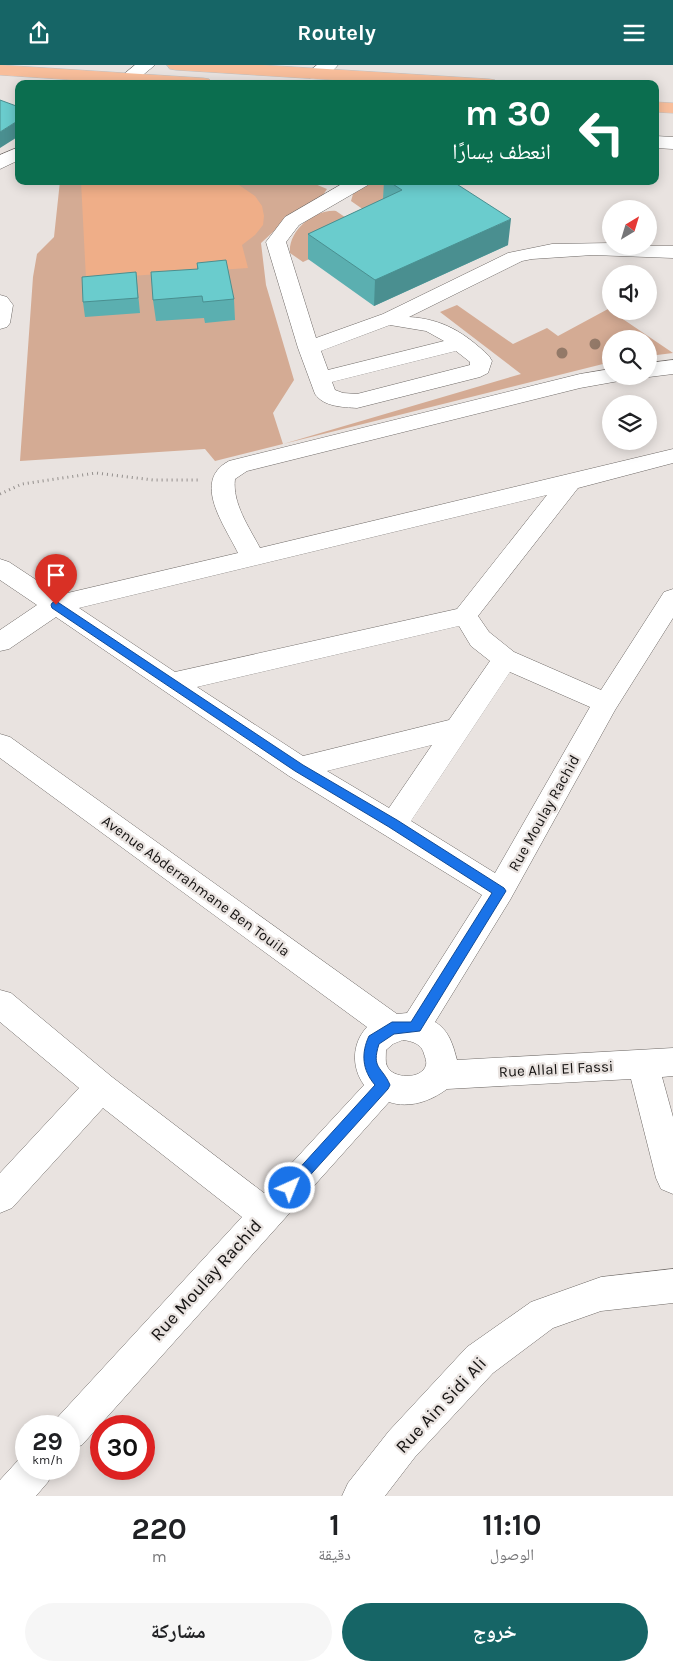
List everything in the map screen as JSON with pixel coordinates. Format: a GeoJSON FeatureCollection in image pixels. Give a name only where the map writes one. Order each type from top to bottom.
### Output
{"type":"FeatureCollection","features":[{"type":"Feature","properties":{"kind":"main road"},"geometry":{"type":"LineString","coordinates":[[176,65],[322,69],[444,80]]}},
{"type":"Feature","properties":{"kind":"main road"},"geometry":{"type":"LineString","coordinates":[[0,70],[31,69],[117,80]]}},
{"type":"Feature","properties":{"kind":"main road"},"geometry":{"type":"LineString","coordinates":[[659,92],[673,93]]}},
{"type":"Feature","properties":{"kind":"main road"},"geometry":{"type":"LineString","coordinates":[[659,107],[673,108]]}},
{"type":"Feature","properties":{"kind":"street"},"geometry":{"type":"LineString","coordinates":[[126,80],[146,65]]}},
{"type":"Feature","properties":{"kind":"street"},"geometry":{"type":"LineString","coordinates":[[659,142],[673,143]]}},
{"type":"Feature","properties":{"kind":"street"},"geometry":{"type":"LineString","coordinates":[[0,163],[15,154]]}},
{"type":"Feature","properties":{"kind":"street"},"geometry":{"type":"LineString","coordinates":[[358,185],[342,203],[292,221],[276,242],[309,348],[326,394],[332,398],[348,402],[477,371],[480,368],[481,361],[437,327],[425,324],[402,323],[390,318]]}},
{"type":"Feature","properties":{"kind":"street"},"geometry":{"type":"LineString","coordinates":[[309,348],[390,318],[515,257],[527,253],[584,250],[673,252]]}},
{"type":"Feature","properties":{"kind":"street"},"geometry":{"type":"LineString","coordinates":[[0,301],[3,305],[0,323]]}},
{"type":"Feature","properties":{"kind":"street"},"geometry":{"type":"LineString","coordinates":[[321,378],[459,344]]}},
{"type":"Feature","properties":{"kind":"street"},"geometry":{"type":"LineString","coordinates":[[660,368],[673,387]]}},
{"type":"Feature","properties":{"kind":"street"},"geometry":{"type":"LineString","coordinates":[[253,558],[222,493],[223,479],[230,471],[253,461],[580,381],[602,377]]}},
{"type":"Feature","properties":{"kind":"street"},"geometry":{"type":"LineString","coordinates":[[0,642],[56,605],[670,458]]}},
{"type":"Feature","properties":{"kind":"street"},"geometry":{"type":"LineString","coordinates":[[171,683],[465,616],[570,482]]}},
{"type":"Feature","properties":{"kind":"street"},"geometry":{"type":"LineString","coordinates":[[0,568],[299,768],[500,891]]}},
{"type":"Feature","properties":{"kind":"street","name":"Rue Moulay Rachid"},"geometry":{"type":"LineString","coordinates":[[403,1028],[500,891],[606,703],[673,598]]}},
{"type":"Feature","properties":{"kind":"street"},"geometry":{"type":"LineString","coordinates":[[465,616],[480,639],[505,659],[606,703]]}},
{"type":"Feature","properties":{"kind":"street"},"geometry":{"type":"LineString","coordinates":[[393,824],[505,659]]}},
{"type":"Feature","properties":{"kind":"street"},"geometry":{"type":"LineString","coordinates":[[299,768],[458,728]]}},
{"type":"Feature","properties":{"kind":"street","name":"Avenue Abderrahmane Ben Touila"},"geometry":{"type":"LineString","coordinates":[[0,744],[403,1028]]}},
{"type":"Feature","properties":{"kind":"street"},"geometry":{"type":"LineString","coordinates":[[0,1003],[101,1087],[265,1214]]}},
{"type":"Feature","properties":{"kind":"street"},"geometry":{"type":"LineString","coordinates":[[403,1028],[427,1033],[441,1052],[442,1064],[438,1075],[430,1084],[419,1090],[407,1092],[395,1090],[384,1085],[375,1075],[370,1063],[370,1052],[374,1040],[403,1028]]}},
{"type":"Feature","properties":{"kind":"street"},"geometry":{"type":"LineString","coordinates":[[658,1063],[673,1178]]}},
{"type":"Feature","properties":{"kind":"street","name":"Rue Allal El Fassi"},"geometry":{"type":"LineString","coordinates":[[438,1075],[658,1063]]}},
{"type":"Feature","properties":{"kind":"street","name":"Rue Moulay Rachid"},"geometry":{"type":"LineString","coordinates":[[80,1420],[384,1085]]}},
{"type":"Feature","properties":{"kind":"street"},"geometry":{"type":"LineString","coordinates":[[0,1197],[101,1087]]}},
{"type":"Feature","properties":{"kind":"street","name":"Rue Ain Sidi Ali"},"geometry":{"type":"LineString","coordinates":[[361,1496],[402,1444],[480,1360],[543,1314],[600,1294],[673,1286]]}},
{"type":"Feature","properties":{"kind":"street"},"geometry":{"type":"LineString","coordinates":[[11,1496],[26,1480]]}},
{"type":"Feature","properties":{"kind":"path"},"geometry":{"type":"LineString","coordinates":[[0,493],[22,484],[96,473],[168,481],[223,479]]}},
{"type":"Feature","properties":{"kind":"shaded area"},"geometry":{"type":"Polygon","coordinates":[[[60,185],[318,185],[327,189],[323,195],[285,221],[261,243],[266,285],[294,380],[273,413],[283,444],[215,461],[205,449],[20,461],[33,277],[37,254],[54,237],[60,185]]]}},
{"type":"Feature","properties":{"kind":"shaded area"},"geometry":{"type":"Polygon","coordinates":[[[81,185],[239,185],[255,196],[262,206],[263,225],[255,235],[242,245],[248,268],[86,279],[81,185]]]}},
{"type":"Feature","properties":{"kind":"shaded area"},"geometry":{"type":"Polygon","coordinates":[[[367,185],[408,185],[384,224],[351,201],[353,194],[367,185]]]}},
{"type":"Feature","properties":{"kind":"shaded area"},"geometry":{"type":"Polygon","coordinates":[[[336,211],[367,232],[303,262],[290,253],[293,237],[304,223],[319,214],[336,211]]]}},
{"type":"Feature","properties":{"kind":"shaded area"},"geometry":{"type":"Polygon","coordinates":[[[457,305],[513,344],[547,328],[558,336],[602,312],[602,320],[624,320],[639,330],[602,330],[602,364],[283,444],[521,374],[440,312],[457,305]]]}},
{"type":"Feature","properties":{"kind":"shaded area"},"geometry":{"type":"Polygon","coordinates":[[[657,342],[673,353],[657,355],[657,342]]]}},
{"type":"Feature","properties":{"kind":"building"},"geometry":{"type":"Polygon","coordinates":[[[0,100],[15,106],[15,123],[0,132],[0,100]]]}},
{"type":"Feature","properties":{"kind":"building"},"geometry":{"type":"Polygon","coordinates":[[[394,185],[458,185],[511,219],[375,280],[308,234],[402,190],[394,185]]]}},
{"type":"Feature","properties":{"kind":"building"},"geometry":{"type":"Polygon","coordinates":[[[226,260],[234,299],[203,302],[202,296],[153,300],[151,272],[198,269],[197,263],[226,260]]]}},
{"type":"Feature","properties":{"kind":"building"},"geometry":{"type":"Polygon","coordinates":[[[136,272],[138,298],[83,302],[82,277],[136,272]]]}},
{"type":"Feature","properties":{"kind":"route"},"geometry":{"type":"LineString","coordinates":[[56,605],[299,768],[500,891],[415,1027],[403,1026],[392,1028],[374,1040],[370,1052],[370,1063],[375,1075],[384,1085],[290,1188]]}}]}
